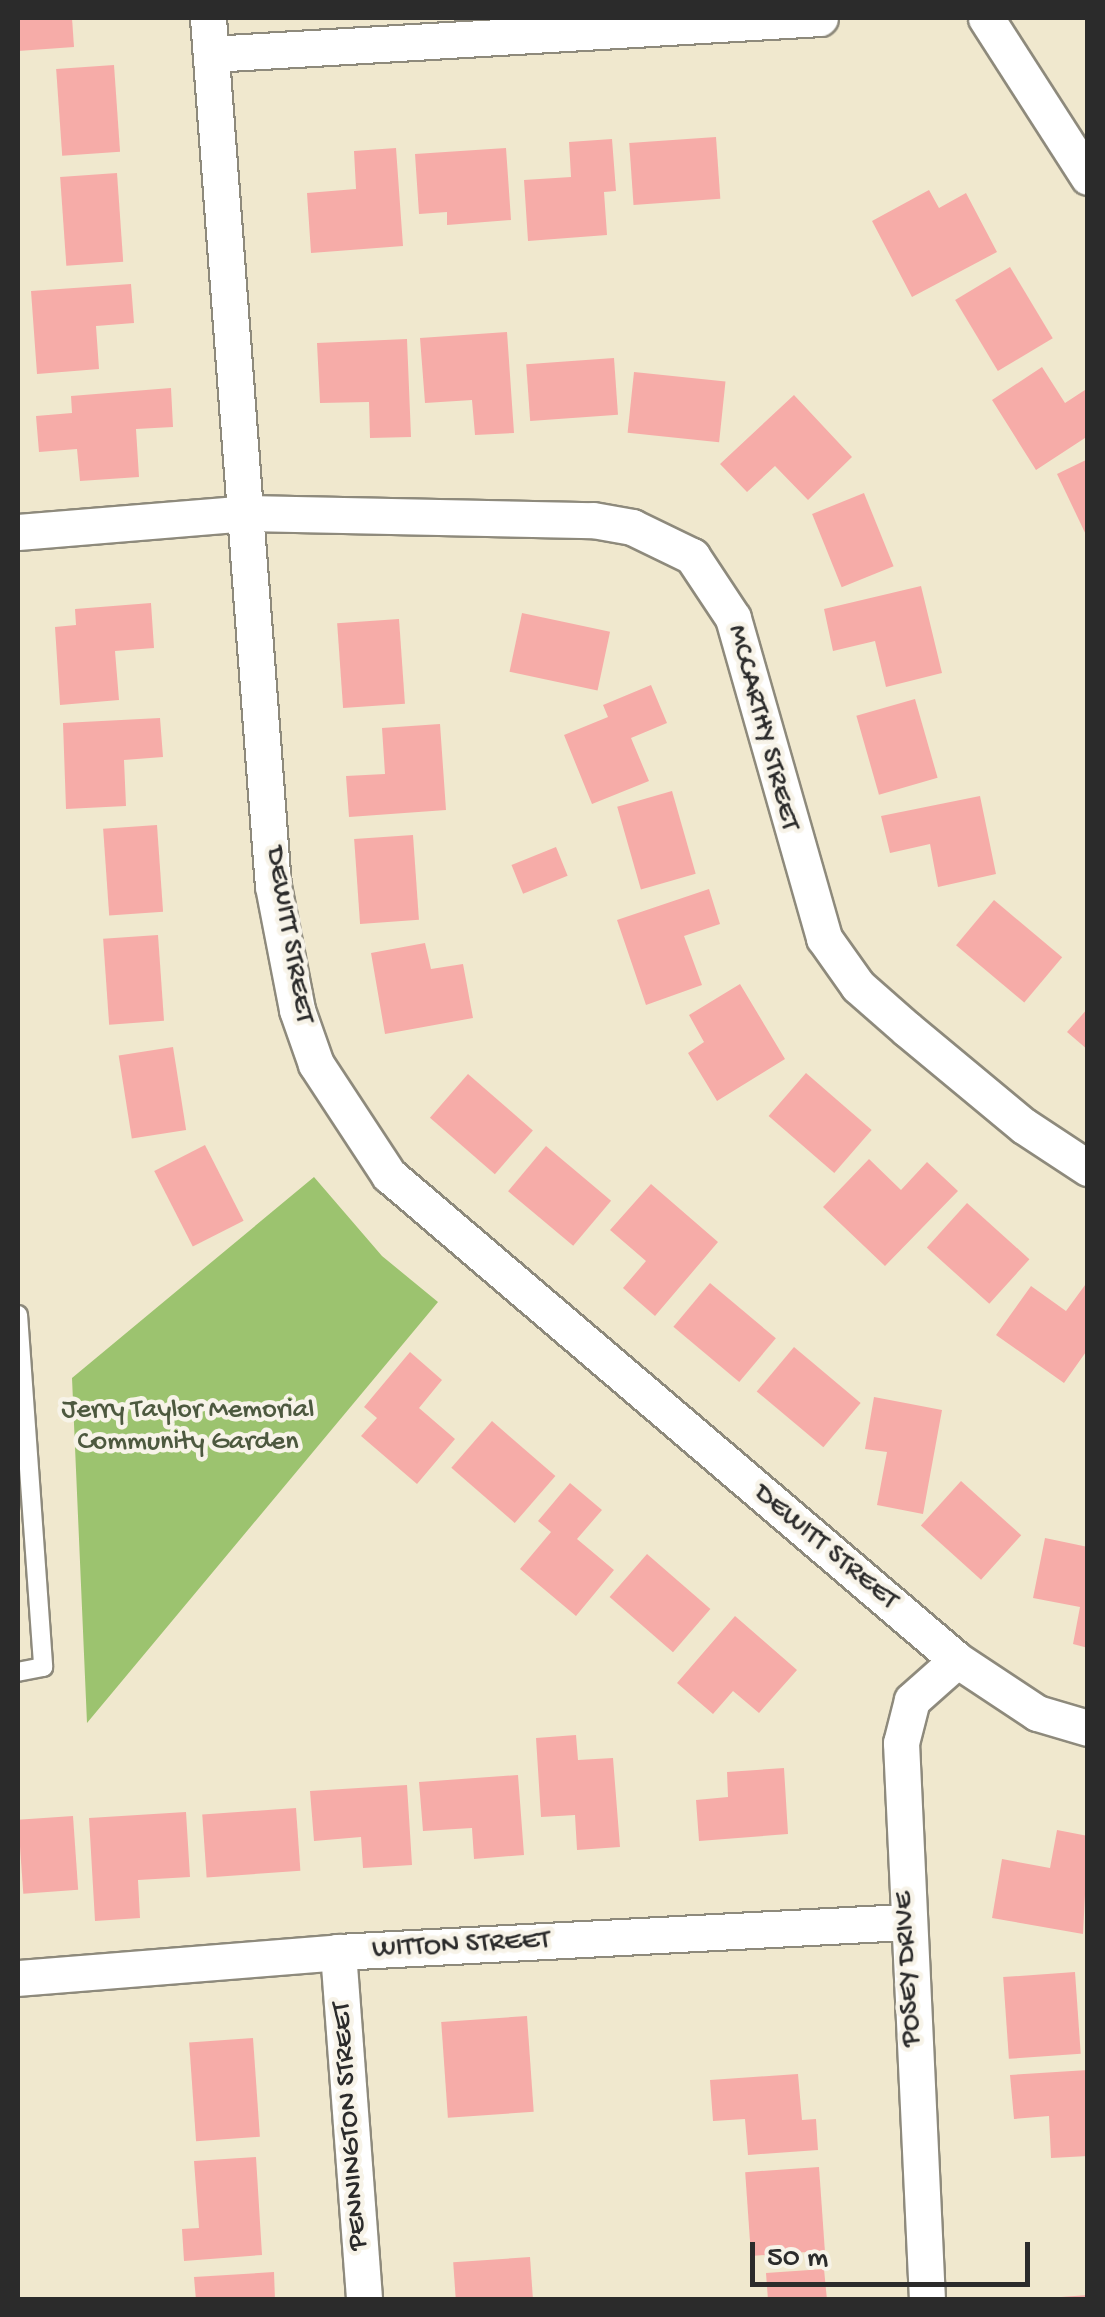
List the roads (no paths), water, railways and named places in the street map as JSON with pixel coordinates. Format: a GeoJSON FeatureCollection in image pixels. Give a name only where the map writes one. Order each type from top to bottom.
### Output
{"type":"FeatureCollection","features":[{"type":"Feature","properties":{"kind":"street","name":"DEWITT STREET"},"geometry":{"type":"LineString","coordinates":[[208,18],[273,886],[297,1010],[316,1064],[350,1123],[389,1175],[957,1660],[1036,1713],[1088,1728]]}},
{"type":"Feature","properties":{"kind":"street"},"geometry":{"type":"LineString","coordinates":[[211,54],[820,18]]}},
{"type":"Feature","properties":{"kind":"street"},"geometry":{"type":"LineString","coordinates":[[986,18],[1088,177]]}},
{"type":"Feature","properties":{"kind":"street","name":"MCCARTHY STREET"},"geometry":{"type":"LineString","coordinates":[[18,532],[247,514],[593,520],[632,527],[692,556],[734,618],[824,938],[858,986],[907,1030],[1024,1126],[1088,1168]]}},
{"type":"Feature","properties":{"kind":"street","name":"POSEY DRIVE"},"geometry":{"type":"LineString","coordinates":[[927,2300],[905,1922],[901,1743],[912,1700],[957,1660]]}},
{"type":"Feature","properties":{"kind":"street","name":"WITTON STREET"},"geometry":{"type":"LineString","coordinates":[[18,1978],[338,1952],[905,1922]]}},
{"type":"Feature","properties":{"kind":"street","name":"PENNINGTON STREET"},"geometry":{"type":"LineString","coordinates":[[338,1952],[364,2300]]}},
{"type":"Feature","properties":{"kind":"lane"},"geometry":{"type":"LineString","coordinates":[[18,1315],[23,1461],[44,1667],[18,1672]]}},
{"type":"Feature","properties":{"kind":"park label","name":"Jerry Taylor Memorial Community Garden"},"geometry":{"type":"Point","coordinates":[188,1427]}}]}
